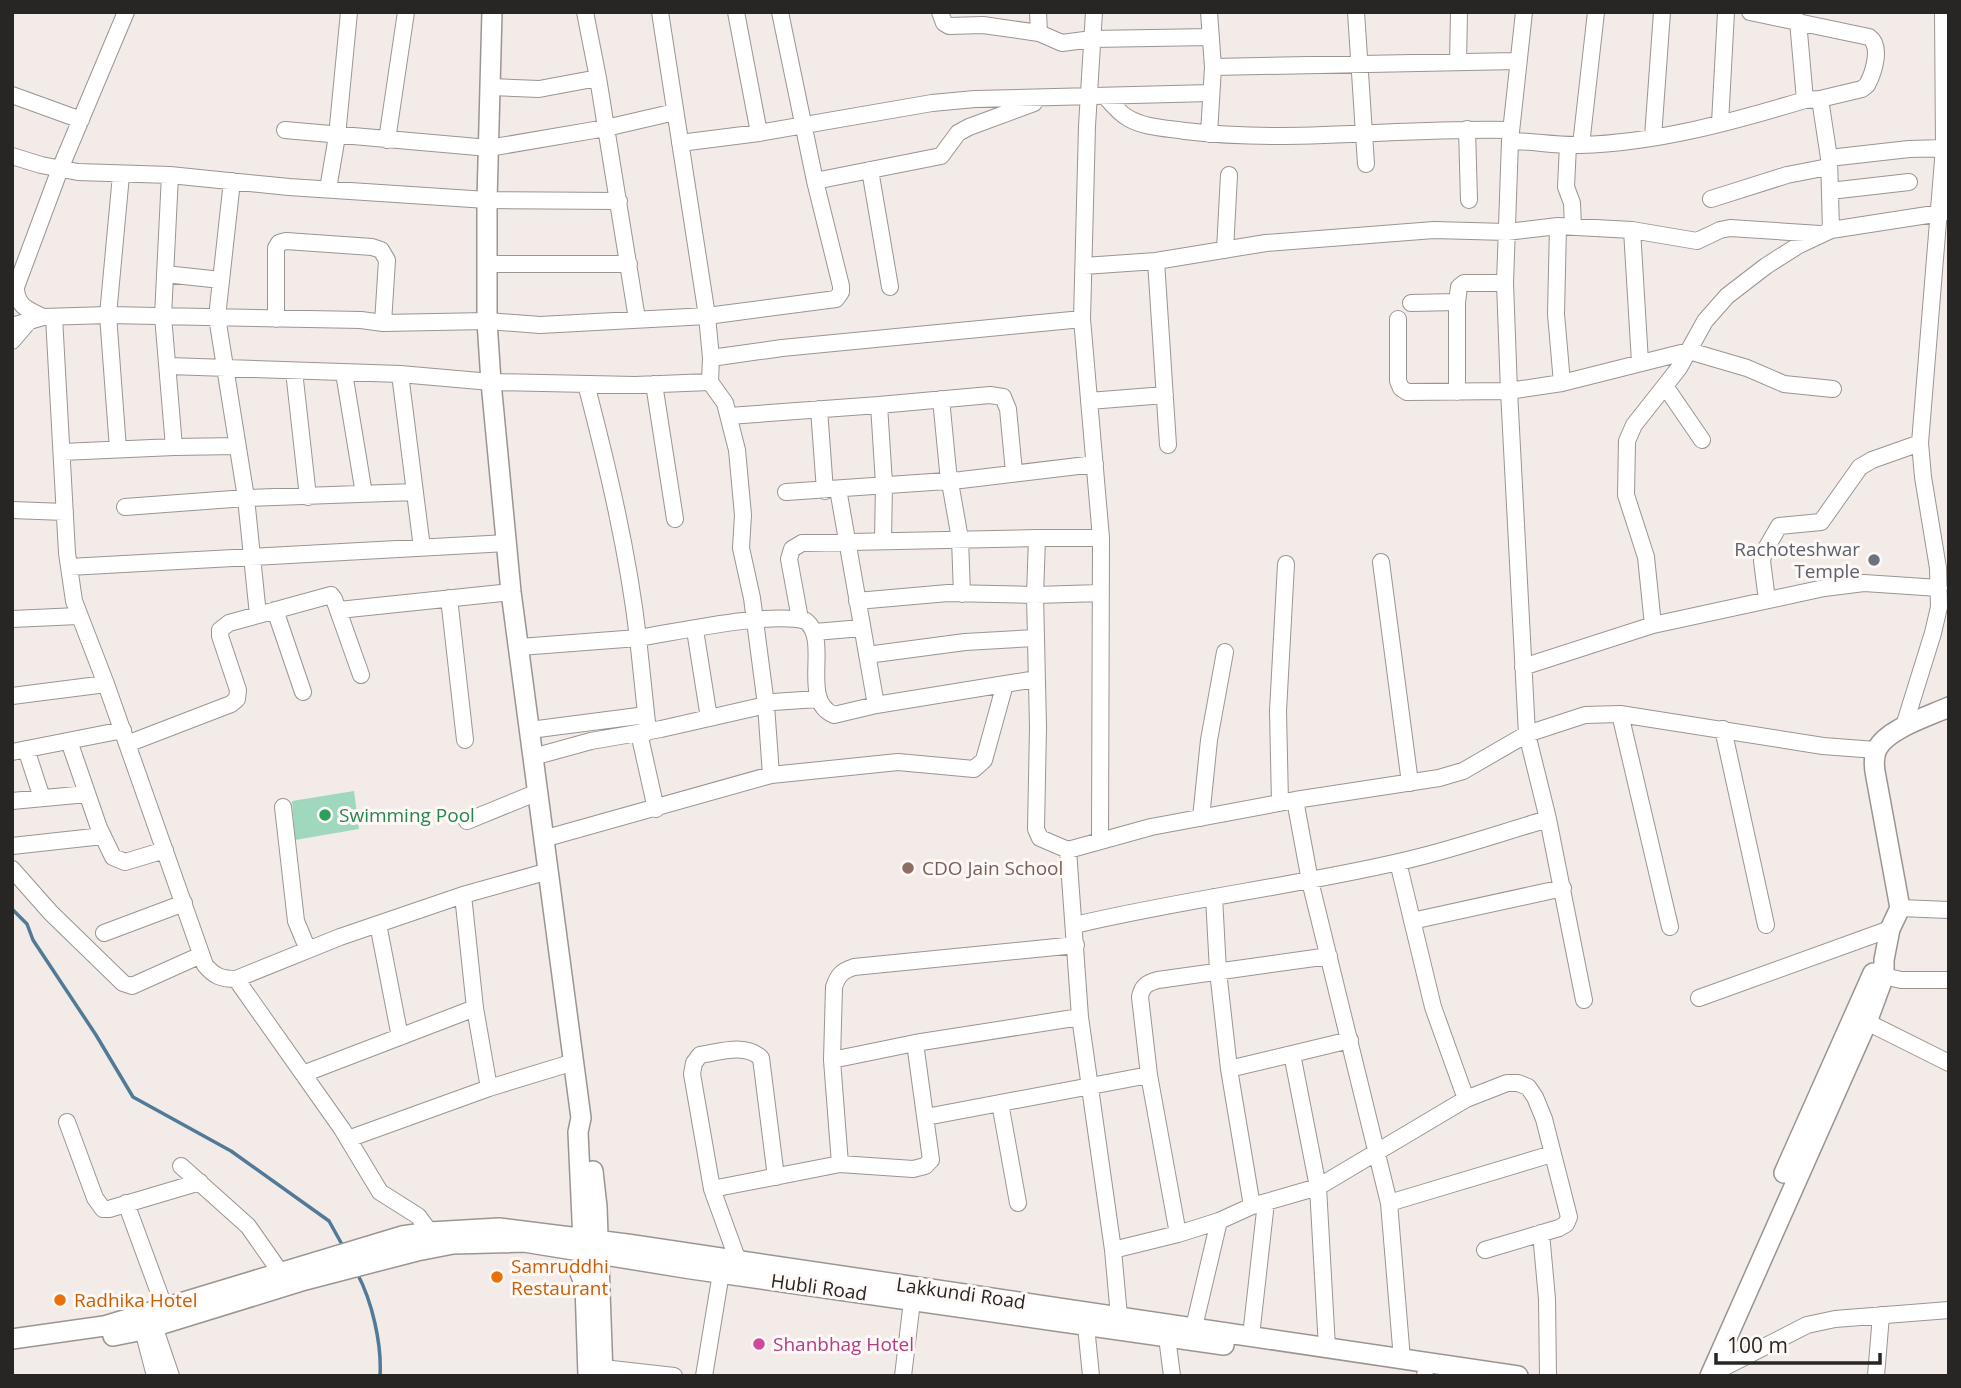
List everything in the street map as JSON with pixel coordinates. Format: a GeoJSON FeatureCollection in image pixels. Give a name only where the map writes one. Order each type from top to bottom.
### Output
{"type":"FeatureCollection","features":[{"type":"Feature","properties":{"kind":"main road"},"geometry":{"type":"LineString","coordinates":[[492,12],[487,200],[487,321],[491,382],[511,592],[581,1118],[578,1132],[590,1207],[598,1373]]}},
{"type":"Feature","properties":{"kind":"main road"},"geometry":{"type":"LineString","coordinates":[[1852,1037],[1867,1022],[1884,968],[1890,929],[1900,908],[1876,777],[1876,750],[1884,739],[1904,726],[1949,707]]}},
{"type":"Feature","properties":{"kind":"main road"},"geometry":{"type":"LineString","coordinates":[[1705,1375],[1852,1037],[1874,971],[1884,968]]}},
{"type":"Feature","properties":{"kind":"main road"},"geometry":{"type":"LineString","coordinates":[[549,1240],[574,1223],[590,1207]]}},
{"type":"Feature","properties":{"kind":"main road"},"geometry":{"type":"LineString","coordinates":[[590,1207],[629,1252],[593,1285]]}},
{"type":"Feature","properties":{"kind":"main road"},"geometry":{"type":"LineString","coordinates":[[12,1352],[85,1342],[149,1328],[402,1236],[430,1232],[499,1228],[549,1240],[593,1285]]}},
{"type":"Feature","properties":{"kind":"main road","name":"Hubli Road"},"geometry":{"type":"LineString","coordinates":[[309,1272],[453,1244],[549,1240],[629,1252],[721,1273],[1427,1376]]}},
{"type":"Feature","properties":{"kind":"main road","name":"Lakkundi Road"},"geometry":{"type":"LineString","coordinates":[[629,1252],[738,1261],[1518,1376]]}},
{"type":"Feature","properties":{"kind":"main road"},"geometry":{"type":"LineString","coordinates":[[12,1339],[104,1326],[281,1273],[309,1272]]}},
{"type":"Feature","properties":{"kind":"street"},"geometry":{"type":"LineString","coordinates":[[42,318],[22,306],[17,298],[16,287],[60,169],[126,12]]}},
{"type":"Feature","properties":{"kind":"street"},"geometry":{"type":"LineString","coordinates":[[328,189],[337,136],[349,12]]}},
{"type":"Feature","properties":{"kind":"street"},"geometry":{"type":"LineString","coordinates":[[387,140],[406,12]]}},
{"type":"Feature","properties":{"kind":"street"},"geometry":{"type":"LineString","coordinates":[[585,12],[637,319]]}},
{"type":"Feature","properties":{"kind":"street"},"geometry":{"type":"LineString","coordinates":[[660,12],[707,316],[710,382],[725,403],[737,450],[743,515],[741,548],[766,705],[771,775]]}},
{"type":"Feature","properties":{"kind":"street"},"geometry":{"type":"LineString","coordinates":[[736,12],[759,133]]}},
{"type":"Feature","properties":{"kind":"street"},"geometry":{"type":"LineString","coordinates":[[12,326],[42,318],[108,316],[383,323],[487,321],[540,325],[707,316],[836,299],[840,296],[841,286],[779,12]]}},
{"type":"Feature","properties":{"kind":"street"},"geometry":{"type":"LineString","coordinates":[[940,12],[944,23],[949,26],[982,19],[1039,33],[1062,43],[1092,39],[1210,37]]}},
{"type":"Feature","properties":{"kind":"street"},"geometry":{"type":"LineString","coordinates":[[1038,12],[1039,33]]}},
{"type":"Feature","properties":{"kind":"street"},"geometry":{"type":"LineString","coordinates":[[1094,12],[1092,39],[1097,96],[1082,319],[1101,538],[1100,841]]}},
{"type":"Feature","properties":{"kind":"street"},"geometry":{"type":"LineString","coordinates":[[1209,12],[1213,67],[1209,134]]}},
{"type":"Feature","properties":{"kind":"street"},"geometry":{"type":"LineString","coordinates":[[1356,12],[1366,164]]}},
{"type":"Feature","properties":{"kind":"street"},"geometry":{"type":"LineString","coordinates":[[1458,62],[1459,12]]}},
{"type":"Feature","properties":{"kind":"street"},"geometry":{"type":"LineString","coordinates":[[1524,12],[1511,136],[1505,282],[1527,734],[1563,888],[1584,1000]]}},
{"type":"Feature","properties":{"kind":"street"},"geometry":{"type":"LineString","coordinates":[[1562,383],[1556,314],[1565,226],[1572,203],[1566,187],[1596,12]]}},
{"type":"Feature","properties":{"kind":"street"},"geometry":{"type":"LineString","coordinates":[[1653,137],[1662,12]]}},
{"type":"Feature","properties":{"kind":"street"},"geometry":{"type":"LineString","coordinates":[[1720,123],[1726,12]]}},
{"type":"Feature","properties":{"kind":"street"},"geometry":{"type":"LineString","coordinates":[[1097,96],[1144,125],[1209,134],[1279,135],[1467,129],[1574,145],[1653,137],[1862,89],[1867,85],[1877,48],[1875,41],[1869,37],[1750,12]]}},
{"type":"Feature","properties":{"kind":"street"},"geometry":{"type":"LineString","coordinates":[[1904,726],[1933,633],[1943,568],[1923,477],[1920,443],[1944,212],[1946,120],[1943,12]]}},
{"type":"Feature","properties":{"kind":"street"},"geometry":{"type":"LineString","coordinates":[[1798,21],[1812,100],[1828,162],[1830,191],[1826,232]]}},
{"type":"Feature","properties":{"kind":"street"},"geometry":{"type":"LineString","coordinates":[[1213,67],[1517,61]]}},
{"type":"Feature","properties":{"kind":"street"},"geometry":{"type":"LineString","coordinates":[[491,88],[539,89],[598,78]]}},
{"type":"Feature","properties":{"kind":"street"},"geometry":{"type":"LineString","coordinates":[[680,143],[759,133],[932,103],[1211,93]]}},
{"type":"Feature","properties":{"kind":"street"},"geometry":{"type":"LineString","coordinates":[[12,95],[81,120]]}},
{"type":"Feature","properties":{"kind":"street"},"geometry":{"type":"LineString","coordinates":[[816,181],[941,156],[958,133],[969,127],[1050,97]]}},
{"type":"Feature","properties":{"kind":"street"},"geometry":{"type":"LineString","coordinates":[[285,130],[489,148],[606,128],[674,112]]}},
{"type":"Feature","properties":{"kind":"street"},"geometry":{"type":"LineString","coordinates":[[1467,129],[1469,200]]}},
{"type":"Feature","properties":{"kind":"street"},"geometry":{"type":"LineString","coordinates":[[1711,199],[1828,162],[1909,149],[1944,148]]}},
{"type":"Feature","properties":{"kind":"street"},"geometry":{"type":"LineString","coordinates":[[12,156],[60,169],[121,175],[170,175],[487,200],[619,201]]}},
{"type":"Feature","properties":{"kind":"street"},"geometry":{"type":"LineString","coordinates":[[870,170],[890,287]]}},
{"type":"Feature","properties":{"kind":"street"},"geometry":{"type":"LineString","coordinates":[[118,449],[108,316],[121,175]]}},
{"type":"Feature","properties":{"kind":"street"},"geometry":{"type":"LineString","coordinates":[[170,175],[163,316],[174,447]]}},
{"type":"Feature","properties":{"kind":"street"},"geometry":{"type":"LineString","coordinates":[[1225,250],[1229,175]]}},
{"type":"Feature","properties":{"kind":"street"},"geometry":{"type":"LineString","coordinates":[[232,181],[217,317],[246,498],[258,615]]}},
{"type":"Feature","properties":{"kind":"street"},"geometry":{"type":"LineString","coordinates":[[1830,191],[1909,182]]}},
{"type":"Feature","properties":{"kind":"street"},"geometry":{"type":"LineString","coordinates":[[1084,266],[1156,261],[1266,243],[1434,230],[1507,232],[1565,226],[1632,230],[1697,241],[1730,228],[1826,232],[1944,212]]}},
{"type":"Feature","properties":{"kind":"street"},"geometry":{"type":"LineString","coordinates":[[1632,230],[1640,362]]}},
{"type":"Feature","properties":{"kind":"street"},"geometry":{"type":"LineString","coordinates":[[1653,625],[1646,557],[1626,495],[1627,441],[1634,425],[1689,351],[1705,321],[1727,296],[1766,266],[1826,232]]}},
{"type":"Feature","properties":{"kind":"street"},"geometry":{"type":"LineString","coordinates":[[276,319],[276,248],[279,243],[286,241],[372,247],[381,250],[387,260],[383,323]]}},
{"type":"Feature","properties":{"kind":"street"},"geometry":{"type":"LineString","coordinates":[[1156,261],[1168,445]]}},
{"type":"Feature","properties":{"kind":"street"},"geometry":{"type":"LineString","coordinates":[[488,264],[629,264]]}},
{"type":"Feature","properties":{"kind":"street"},"geometry":{"type":"LineString","coordinates":[[165,274],[221,280]]}},
{"type":"Feature","properties":{"kind":"street"},"geometry":{"type":"LineString","coordinates":[[1457,392],[1459,287],[1464,283],[1505,282]]}},
{"type":"Feature","properties":{"kind":"street"},"geometry":{"type":"LineString","coordinates":[[1411,303],[1457,302]]}},
{"type":"Feature","properties":{"kind":"street"},"geometry":{"type":"LineString","coordinates":[[12,341],[42,318]]}},
{"type":"Feature","properties":{"kind":"street"},"geometry":{"type":"LineString","coordinates":[[42,318],[62,452],[69,567],[74,601],[201,955],[212,974],[223,979],[236,979],[463,894],[549,871]]}},
{"type":"Feature","properties":{"kind":"street"},"geometry":{"type":"LineString","coordinates":[[711,358],[782,348],[1082,319]]}},
{"type":"Feature","properties":{"kind":"street"},"geometry":{"type":"LineString","coordinates":[[1398,319],[1398,381],[1401,388],[1407,392],[1509,391],[1562,383],[1689,351],[1747,368],[1784,384],[1833,389]]}},
{"type":"Feature","properties":{"kind":"street"},"geometry":{"type":"LineString","coordinates":[[169,366],[400,374],[491,382],[710,382]]}},
{"type":"Feature","properties":{"kind":"street"},"geometry":{"type":"LineString","coordinates":[[294,370],[308,497]]}},
{"type":"Feature","properties":{"kind":"street"},"geometry":{"type":"LineString","coordinates":[[344,373],[365,494]]}},
{"type":"Feature","properties":{"kind":"street"},"geometry":{"type":"LineString","coordinates":[[400,374],[422,548]]}},
{"type":"Feature","properties":{"kind":"street"},"geometry":{"type":"LineString","coordinates":[[586,384],[621,524],[632,587],[646,715],[643,732],[656,809]]}},
{"type":"Feature","properties":{"kind":"street"},"geometry":{"type":"LineString","coordinates":[[654,384],[674,519]]}},
{"type":"Feature","properties":{"kind":"street"},"geometry":{"type":"LineString","coordinates":[[1665,386],[1702,440]]}},
{"type":"Feature","properties":{"kind":"street"},"geometry":{"type":"LineString","coordinates":[[729,416],[990,395],[1003,397],[1008,409],[1014,472]]}},
{"type":"Feature","properties":{"kind":"street"},"geometry":{"type":"LineString","coordinates":[[1089,401],[1164,395]]}},
{"type":"Feature","properties":{"kind":"street"},"geometry":{"type":"LineString","coordinates":[[941,399],[950,481],[960,539],[962,594]]}},
{"type":"Feature","properties":{"kind":"street"},"geometry":{"type":"LineString","coordinates":[[879,405],[884,484],[883,540]]}},
{"type":"Feature","properties":{"kind":"street"},"geometry":{"type":"LineString","coordinates":[[819,409],[832,490],[848,542],[876,705]]}},
{"type":"Feature","properties":{"kind":"street"},"geometry":{"type":"LineString","coordinates":[[1767,600],[1762,561],[1764,552],[1779,526],[1821,522],[1860,467],[1920,443]]}},
{"type":"Feature","properties":{"kind":"street"},"geometry":{"type":"LineString","coordinates":[[62,452],[237,446]]}},
{"type":"Feature","properties":{"kind":"street"},"geometry":{"type":"LineString","coordinates":[[786,492],[950,481],[1095,464]]}},
{"type":"Feature","properties":{"kind":"street"},"geometry":{"type":"LineString","coordinates":[[125,507],[246,498],[415,492]]}},
{"type":"Feature","properties":{"kind":"street"},"geometry":{"type":"LineString","coordinates":[[12,510],[65,512]]}},
{"type":"Feature","properties":{"kind":"street"},"geometry":{"type":"LineString","coordinates":[[1037,538],[1036,829],[1040,838],[1068,850],[1151,827],[1410,783],[1463,771],[1527,734],[1585,715],[1620,714],[1823,746],[1876,750]]}},
{"type":"Feature","properties":{"kind":"street"},"geometry":{"type":"LineString","coordinates":[[800,619],[789,559],[792,549],[802,543],[1101,538]]}},
{"type":"Feature","properties":{"kind":"street"},"geometry":{"type":"LineString","coordinates":[[69,567],[507,543]]}},
{"type":"Feature","properties":{"kind":"street"},"geometry":{"type":"LineString","coordinates":[[1381,562],[1410,783]]}},
{"type":"Feature","properties":{"kind":"street"},"geometry":{"type":"LineString","coordinates":[[1286,564],[1278,711],[1288,802],[1329,956],[1389,1203],[1402,1359]]}},
{"type":"Feature","properties":{"kind":"street"},"geometry":{"type":"LineString","coordinates":[[1523,667],[1653,625],[1843,584],[1881,583],[1939,588]]}},
{"type":"Feature","properties":{"kind":"street"},"geometry":{"type":"LineString","coordinates":[[339,610],[511,592]]}},
{"type":"Feature","properties":{"kind":"street"},"geometry":{"type":"LineString","coordinates":[[858,601],[962,594],[1101,593]]}},
{"type":"Feature","properties":{"kind":"street"},"geometry":{"type":"LineString","coordinates":[[41,798],[19,750],[69,741],[125,737],[234,701],[238,690],[219,630],[223,626],[326,595],[334,599],[339,610],[361,675]]}},
{"type":"Feature","properties":{"kind":"street"},"geometry":{"type":"LineString","coordinates":[[449,598],[466,740]]}},
{"type":"Feature","properties":{"kind":"street"},"geometry":{"type":"LineString","coordinates":[[275,610],[303,692]]}},
{"type":"Feature","properties":{"kind":"street"},"geometry":{"type":"LineString","coordinates":[[12,619],[78,616]]}},
{"type":"Feature","properties":{"kind":"street"},"geometry":{"type":"LineString","coordinates":[[520,647],[638,638],[754,620],[800,619],[811,625],[815,632],[818,699],[825,710],[834,715],[876,705],[1036,679]]}},
{"type":"Feature","properties":{"kind":"street"},"geometry":{"type":"LineString","coordinates":[[815,632],[862,628]]}},
{"type":"Feature","properties":{"kind":"street"},"geometry":{"type":"LineString","coordinates":[[695,629],[709,718]]}},
{"type":"Feature","properties":{"kind":"street"},"geometry":{"type":"LineString","coordinates":[[867,655],[965,642],[1035,638]]}},
{"type":"Feature","properties":{"kind":"street"},"geometry":{"type":"LineString","coordinates":[[1200,818],[1209,740],[1225,652]]}},
{"type":"Feature","properties":{"kind":"street"},"geometry":{"type":"LineString","coordinates":[[12,696],[106,684]]}},
{"type":"Feature","properties":{"kind":"street"},"geometry":{"type":"LineString","coordinates":[[543,839],[771,775],[898,762],[974,769],[984,760],[1005,684]]}},
{"type":"Feature","properties":{"kind":"street"},"geometry":{"type":"LineString","coordinates":[[533,757],[591,741],[709,718],[774,702],[818,699]]}},
{"type":"Feature","properties":{"kind":"street"},"geometry":{"type":"LineString","coordinates":[[1620,714],[1671,927]]}},
{"type":"Feature","properties":{"kind":"street"},"geometry":{"type":"LineString","coordinates":[[530,730],[646,715]]}},
{"type":"Feature","properties":{"kind":"street"},"geometry":{"type":"LineString","coordinates":[[1723,729],[1766,925]]}},
{"type":"Feature","properties":{"kind":"street"},"geometry":{"type":"LineString","coordinates":[[69,741],[113,857],[125,862],[165,850]]}},
{"type":"Feature","properties":{"kind":"street"},"geometry":{"type":"LineString","coordinates":[[467,821],[538,792]]}},
{"type":"Feature","properties":{"kind":"street"},"geometry":{"type":"LineString","coordinates":[[12,801],[87,794]]}},
{"type":"Feature","properties":{"kind":"street"},"geometry":{"type":"LineString","coordinates":[[283,807],[296,921],[308,950]]}},
{"type":"Feature","properties":{"kind":"street"},"geometry":{"type":"LineString","coordinates":[[1075,925],[1398,862],[1548,819]]}},
{"type":"Feature","properties":{"kind":"street"},"geometry":{"type":"LineString","coordinates":[[12,846],[103,836]]}},
{"type":"Feature","properties":{"kind":"street"},"geometry":{"type":"LineString","coordinates":[[1068,850],[1080,1017],[1119,1316]]}},
{"type":"Feature","properties":{"kind":"street"},"geometry":{"type":"LineString","coordinates":[[1398,862],[1433,1007],[1466,1099]]}},
{"type":"Feature","properties":{"kind":"street"},"geometry":{"type":"LineString","coordinates":[[12,869],[51,913],[122,983],[132,986],[201,955]]}},
{"type":"Feature","properties":{"kind":"street"},"geometry":{"type":"LineString","coordinates":[[1412,922],[1563,888]]}},
{"type":"Feature","properties":{"kind":"street"},"geometry":{"type":"LineString","coordinates":[[463,894],[475,1008],[489,1088]]}},
{"type":"Feature","properties":{"kind":"street"},"geometry":{"type":"LineString","coordinates":[[1214,897],[1218,971],[1229,1069],[1259,1204],[1251,1336]]}},
{"type":"Feature","properties":{"kind":"street"},"geometry":{"type":"LineString","coordinates":[[104,933],[184,903]]}},
{"type":"Feature","properties":{"kind":"street"},"geometry":{"type":"LineString","coordinates":[[1900,908],[1949,910]]}},
{"type":"Feature","properties":{"kind":"street"},"geometry":{"type":"LineString","coordinates":[[378,924],[400,1037]]}},
{"type":"Feature","properties":{"kind":"street"},"geometry":{"type":"LineString","coordinates":[[1699,998],[1890,929]]}},
{"type":"Feature","properties":{"kind":"street"},"geometry":{"type":"LineString","coordinates":[[839,1164],[832,1060],[834,987],[842,971],[854,967],[1076,945]]}},
{"type":"Feature","properties":{"kind":"street"},"geometry":{"type":"LineString","coordinates":[[1178,1234],[1149,1075],[1141,989],[1158,980],[1329,956]]}},
{"type":"Feature","properties":{"kind":"street"},"geometry":{"type":"LineString","coordinates":[[1884,968],[1901,980],[1949,980]]}},
{"type":"Feature","properties":{"kind":"street"},"geometry":{"type":"LineString","coordinates":[[236,979],[348,1139],[380,1192],[418,1216],[430,1232]]}},
{"type":"Feature","properties":{"kind":"street"},"geometry":{"type":"LineString","coordinates":[[303,1074],[475,1008]]}},
{"type":"Feature","properties":{"kind":"street"},"geometry":{"type":"LineString","coordinates":[[832,1060],[915,1043],[1080,1017]]}},
{"type":"Feature","properties":{"kind":"street"},"geometry":{"type":"LineString","coordinates":[[1867,1022],[1949,1063]]}},
{"type":"Feature","properties":{"kind":"street"},"geometry":{"type":"LineString","coordinates":[[1229,1069],[1350,1040]]}},
{"type":"Feature","properties":{"kind":"street"},"geometry":{"type":"LineString","coordinates":[[712,1189],[839,1164],[913,1169],[925,1166],[931,1160],[915,1043]]}},
{"type":"Feature","properties":{"kind":"street"},"geometry":{"type":"LineString","coordinates":[[738,1261],[712,1189],[692,1074],[694,1063],[700,1055],[743,1049],[754,1051],[761,1058],[776,1177]]}},
{"type":"Feature","properties":{"kind":"street"},"geometry":{"type":"LineString","coordinates":[[1292,1054],[1318,1187],[1327,1348]]}},
{"type":"Feature","properties":{"kind":"street"},"geometry":{"type":"LineString","coordinates":[[348,1139],[489,1088],[574,1062]]}},
{"type":"Feature","properties":{"kind":"street"},"geometry":{"type":"LineString","coordinates":[[926,1117],[1149,1075]]}},
{"type":"Feature","properties":{"kind":"street"},"geometry":{"type":"LineString","coordinates":[[1112,1250],[1178,1234],[1259,1204],[1318,1187],[1466,1099],[1507,1083],[1518,1083],[1528,1087],[1544,1119],[1569,1217],[1566,1224],[1559,1228],[1485,1250]]}},
{"type":"Feature","properties":{"kind":"street"},"geometry":{"type":"LineString","coordinates":[[1000,1103],[1018,1203]]}},
{"type":"Feature","properties":{"kind":"street"},"geometry":{"type":"LineString","coordinates":[[67,1122],[103,1209],[200,1182]]}},
{"type":"Feature","properties":{"kind":"street"},"geometry":{"type":"LineString","coordinates":[[1389,1203],[1552,1154]]}},
{"type":"Feature","properties":{"kind":"street"},"geometry":{"type":"LineString","coordinates":[[181,1166],[248,1226],[281,1273]]}},
{"type":"Feature","properties":{"kind":"street"},"geometry":{"type":"LineString","coordinates":[[126,1203],[165,1309]]}},
{"type":"Feature","properties":{"kind":"street"},"geometry":{"type":"LineString","coordinates":[[1194,1327],[1219,1221]]}},
{"type":"Feature","properties":{"kind":"street"},"geometry":{"type":"LineString","coordinates":[[1541,1233],[1547,1299],[1548,1376]]}},
{"type":"Feature","properties":{"kind":"street"},"geometry":{"type":"LineString","coordinates":[[704,1376],[721,1273]]}},
{"type":"Feature","properties":{"kind":"street"},"geometry":{"type":"LineString","coordinates":[[903,1376],[912,1301]]}},
{"type":"Feature","properties":{"kind":"street"},"geometry":{"type":"LineString","coordinates":[[1705,1375],[1807,1325],[1835,1318],[1949,1310]]}},
{"type":"Feature","properties":{"kind":"street"},"geometry":{"type":"LineString","coordinates":[[1876,1376],[1881,1315]]}},
{"type":"Feature","properties":{"kind":"street"},"geometry":{"type":"LineString","coordinates":[[1086,1326],[1091,1376]]}},
{"type":"Feature","properties":{"kind":"street"},"geometry":{"type":"LineString","coordinates":[[149,1328],[155,1376]]}},
{"type":"Feature","properties":{"kind":"street"},"geometry":{"type":"LineString","coordinates":[[149,1328],[171,1376]]}},
{"type":"Feature","properties":{"kind":"street"},"geometry":{"type":"LineString","coordinates":[[1167,1337],[1172,1376]]}},
{"type":"Feature","properties":{"kind":"street"},"geometry":{"type":"LineString","coordinates":[[598,1373],[674,1376]]}},
{"type":"Feature","properties":{"kind":"green space","name":"Swimming Pool"},"geometry":{"type":"Polygon","coordinates":[[[354,791],[359,829],[295,840],[292,801],[354,791]]]}},
{"type":"Feature","properties":{"kind":"waterway"},"geometry":{"type":"LineString","coordinates":[[12,909],[27,924],[33,940],[96,1035],[133,1097],[231,1151],[329,1221],[344,1248]]}},
{"type":"Feature","properties":{"kind":"waterway"},"geometry":{"type":"LineString","coordinates":[[357,1273],[375,1323],[380,1376]]}},
{"type":"Feature","properties":{"kind":"place","name":"Rachoteshwar Temple"},"geometry":{"type":"Point","coordinates":[1874,560]}},
{"type":"Feature","properties":{"kind":"place","name":"Swimming Pool"},"geometry":{"type":"Point","coordinates":[325,815]}},
{"type":"Feature","properties":{"kind":"place","name":"CDO Jain School"},"geometry":{"type":"Point","coordinates":[908,868]}},
{"type":"Feature","properties":{"kind":"place","name":"Samruddhi Restaurant"},"geometry":{"type":"Point","coordinates":[497,1277]}},
{"type":"Feature","properties":{"kind":"place","name":"Radhika Hotel"},"geometry":{"type":"Point","coordinates":[60,1300]}},
{"type":"Feature","properties":{"kind":"place","name":"Shanbhag Hotel"},"geometry":{"type":"Point","coordinates":[759,1344]}}]}
